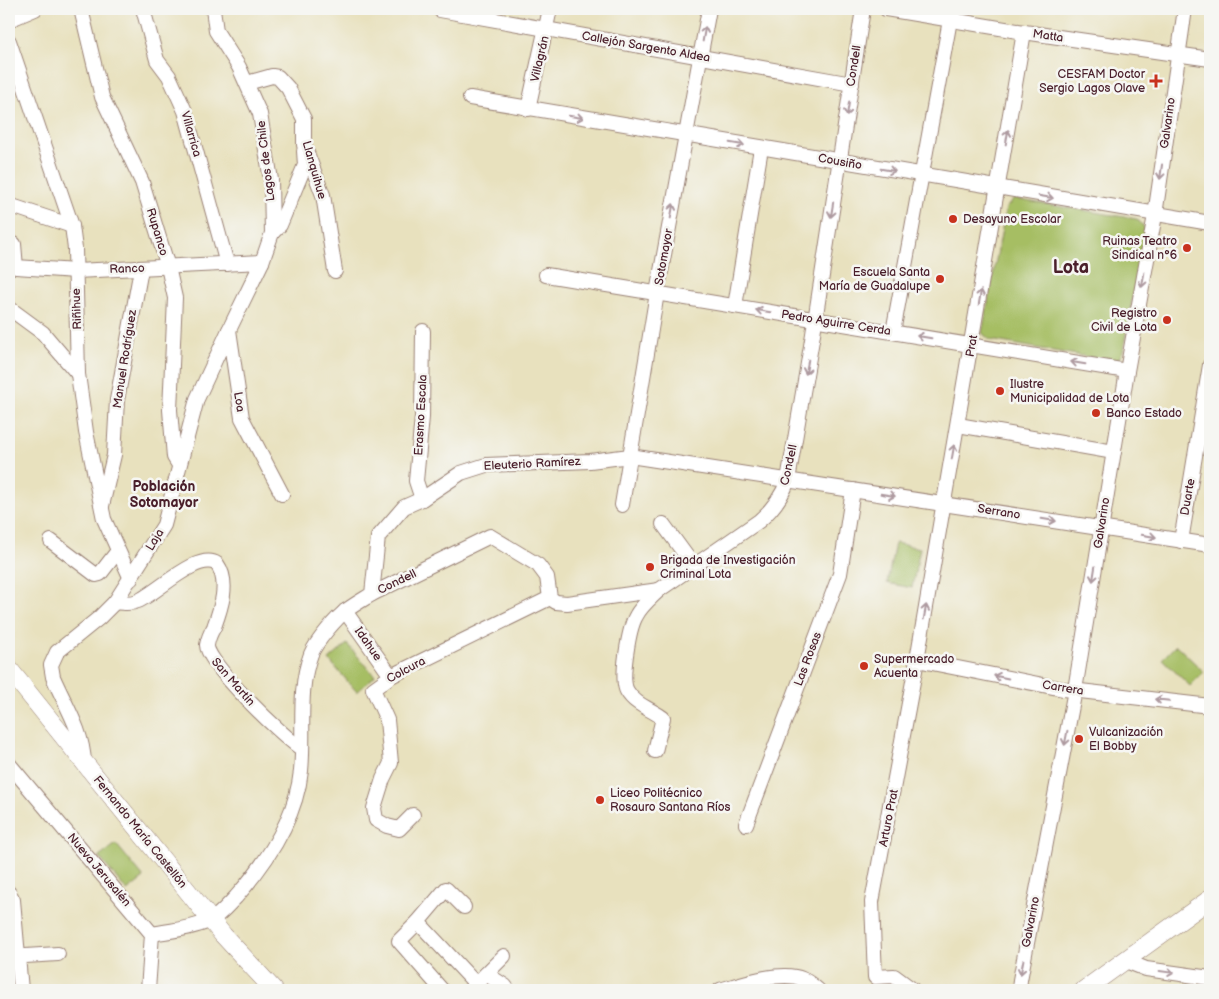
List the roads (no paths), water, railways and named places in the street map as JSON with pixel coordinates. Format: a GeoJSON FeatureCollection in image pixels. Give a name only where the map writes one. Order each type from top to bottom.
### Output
{"type":"FeatureCollection","features":[{"type":"Feature","properties":{"kind":"main road","name":"Fernando María Castellón"},"geometry":{"type":"LineString","coordinates":[[9,669],[211,920],[240,955],[274,990]]}},
{"type":"Feature","properties":{"kind":"main road"},"geometry":{"type":"LineString","coordinates":[[1084,990],[1210,899]]}},
{"type":"Feature","properties":{"kind":"street"},"geometry":{"type":"LineString","coordinates":[[9,20],[35,9]]}},
{"type":"Feature","properties":{"kind":"street","name":"Rupanco"},"geometry":{"type":"LineString","coordinates":[[80,9],[102,97],[142,182],[168,267],[175,298],[170,410],[174,457],[179,465]]}},
{"type":"Feature","properties":{"kind":"street","name":"Villarrica"},"geometry":{"type":"LineString","coordinates":[[143,9],[157,60],[175,88],[189,122],[227,264]]}},
{"type":"Feature","properties":{"kind":"street","name":"Lagos de Chile"},"geometry":{"type":"LineString","coordinates":[[213,9],[216,31],[239,66],[260,114],[271,180],[272,232],[262,262]]}},
{"type":"Feature","properties":{"kind":"street","name":"Villagrán"},"geometry":{"type":"LineString","coordinates":[[528,109],[550,9]]}},
{"type":"Feature","properties":{"kind":"street","name":"Sotomayor"},"geometry":{"type":"LineString","coordinates":[[622,505],[657,293],[709,9]]}},
{"type":"Feature","properties":{"kind":"street","name":"Condell"},"geometry":{"type":"LineString","coordinates":[[372,594],[490,536],[538,565],[547,577],[550,598],[556,602],[567,603],[659,590],[767,514],[778,501],[788,480],[863,9]]}},
{"type":"Feature","properties":{"kind":"street","name":"Matta"},"geometry":{"type":"LineString","coordinates":[[886,9],[1024,32],[1210,59]]}},
{"type":"Feature","properties":{"kind":"street","name":"Galvarino"},"geometry":{"type":"LineString","coordinates":[[1019,990],[1075,690],[1126,371],[1155,215],[1185,9]]}},
{"type":"Feature","properties":{"kind":"street","name":"Callejón Sargento Aldea"},"geometry":{"type":"LineString","coordinates":[[440,10],[852,84]]}},
{"type":"Feature","properties":{"kind":"street"},"geometry":{"type":"LineString","coordinates":[[893,332],[950,20]]}},
{"type":"Feature","properties":{"kind":"street","name":"Prat"},"geometry":{"type":"LineString","coordinates":[[917,660],[1024,32]]}},
{"type":"Feature","properties":{"kind":"street","name":"Riñihue"},"geometry":{"type":"LineString","coordinates":[[9,41],[72,226],[76,271],[78,374],[88,441],[101,509],[107,528],[131,578]]}},
{"type":"Feature","properties":{"kind":"street","name":"Llanquihue"},"geometry":{"type":"LineString","coordinates":[[247,83],[272,76],[278,78],[288,88],[304,119],[304,145],[323,195],[335,272]]}},
{"type":"Feature","properties":{"kind":"street","name":"Cousiño"},"geometry":{"type":"LineString","coordinates":[[470,98],[1210,224]]}},
{"type":"Feature","properties":{"kind":"street"},"geometry":{"type":"LineString","coordinates":[[272,232],[280,225],[305,165],[304,145]]}},
{"type":"Feature","properties":{"kind":"street"},"geometry":{"type":"LineString","coordinates":[[735,306],[760,148]]}},
{"type":"Feature","properties":{"kind":"street"},"geometry":{"type":"LineString","coordinates":[[9,205],[72,226]]}},
{"type":"Feature","properties":{"kind":"street","name":"Ranco"},"geometry":{"type":"LineString","coordinates":[[14,244],[16,267],[76,271],[262,262]]}},
{"type":"Feature","properties":{"kind":"street","name":"Laja"},"geometry":{"type":"LineString","coordinates":[[84,763],[80,736],[53,677],[51,666],[57,652],[99,618],[115,602],[164,525],[197,399],[228,330],[262,262]]}},
{"type":"Feature","properties":{"kind":"street","name":"Manuel Rodríguez"},"geometry":{"type":"LineString","coordinates":[[101,509],[114,455],[117,400],[142,269]]}},
{"type":"Feature","properties":{"kind":"street","name":"Pedro Aguirre Cerda"},"geometry":{"type":"LineString","coordinates":[[546,275],[1126,371]]}},
{"type":"Feature","properties":{"kind":"street"},"geometry":{"type":"LineString","coordinates":[[9,308],[43,333],[78,374]]}},
{"type":"Feature","properties":{"kind":"street","name":"Loa"},"geometry":{"type":"LineString","coordinates":[[228,330],[242,418],[282,494]]}},
{"type":"Feature","properties":{"kind":"street","name":"Erasmo Escala"},"geometry":{"type":"LineString","coordinates":[[422,499],[416,482],[422,417],[423,331]]}},
{"type":"Feature","properties":{"kind":"street","name":"Duarte"},"geometry":{"type":"LineString","coordinates":[[1181,540],[1210,365]]}},
{"type":"Feature","properties":{"kind":"street"},"geometry":{"type":"LineString","coordinates":[[958,425],[1114,452]]}},
{"type":"Feature","properties":{"kind":"street","name":"Eleuterio Ramírez"},"geometry":{"type":"LineString","coordinates":[[372,594],[378,537],[404,507],[422,499],[461,473],[486,465],[590,461],[630,456],[788,480]]}},
{"type":"Feature","properties":{"kind":"street","name":"Serrano"},"geometry":{"type":"LineString","coordinates":[[788,480],[1210,545]]}},
{"type":"Feature","properties":{"kind":"street","name":"Las Rosas"},"geometry":{"type":"LineString","coordinates":[[746,824],[840,574],[853,490]]}},
{"type":"Feature","properties":{"kind":"street"},"geometry":{"type":"LineString","coordinates":[[664,524],[693,565]]}},
{"type":"Feature","properties":{"kind":"street"},"geometry":{"type":"LineString","coordinates":[[51,541],[96,575],[100,574],[118,552]]}},
{"type":"Feature","properties":{"kind":"street","name":"San Martín"},"geometry":{"type":"LineString","coordinates":[[115,602],[137,601],[158,590],[197,564],[207,560],[217,564],[222,575],[223,596],[207,644],[208,650],[233,684],[285,737],[302,749]]}},
{"type":"Feature","properties":{"kind":"street"},"geometry":{"type":"LineString","coordinates":[[655,751],[663,718],[644,708],[630,695],[625,688],[624,673],[635,616],[659,590]]}},
{"type":"Feature","properties":{"kind":"street"},"geometry":{"type":"LineString","coordinates":[[148,990],[152,934],[211,920],[248,883],[279,836],[296,794],[301,771],[303,694],[312,653],[326,632],[345,611],[372,594]]}},
{"type":"Feature","properties":{"kind":"street","name":"Colcura"},"geometry":{"type":"LineString","coordinates":[[413,815],[399,829],[387,826],[376,820],[374,808],[382,779],[391,763],[387,720],[373,689],[391,676],[550,598]]}},
{"type":"Feature","properties":{"kind":"street","name":"Idahue"},"geometry":{"type":"LineString","coordinates":[[345,611],[391,676]]}},
{"type":"Feature","properties":{"kind":"street","name":"Carrera"},"geometry":{"type":"LineString","coordinates":[[917,660],[1075,690],[1210,706]]}},
{"type":"Feature","properties":{"kind":"street","name":"Arturo Prat"},"geometry":{"type":"LineString","coordinates":[[913,990],[894,976],[875,977],[872,902],[917,660]]}},
{"type":"Feature","properties":{"kind":"street","name":"Nueva Jerusalén"},"geometry":{"type":"LineString","coordinates":[[9,764],[152,934]]}},
{"type":"Feature","properties":{"kind":"street"},"geometry":{"type":"LineString","coordinates":[[442,990],[399,941],[418,922],[446,888],[464,907]]}},
{"type":"Feature","properties":{"kind":"street"},"geometry":{"type":"LineString","coordinates":[[10,897],[13,957],[21,990]]}},
{"type":"Feature","properties":{"kind":"street"},"geometry":{"type":"LineString","coordinates":[[418,922],[477,983],[506,986],[508,990]]}},
{"type":"Feature","properties":{"kind":"street"},"geometry":{"type":"LineString","coordinates":[[13,957],[58,954]]}},
{"type":"Feature","properties":{"kind":"street"},"geometry":{"type":"LineString","coordinates":[[477,983],[504,956]]}},
{"type":"Feature","properties":{"kind":"street"},"geometry":{"type":"LineString","coordinates":[[1126,961],[1146,969],[1210,978]]}},
{"type":"Feature","properties":{"kind":"street"},"geometry":{"type":"LineString","coordinates":[[720,990],[753,980],[788,977],[803,979],[818,990]]}},
{"type":"Feature","properties":{"kind":"place","name":"CESFAM Doctor Sergio Lagos Olave"},"geometry":{"type":"Point","coordinates":[1156,81]}},
{"type":"Feature","properties":{"kind":"place","name":"Desayuno Escolar"},"geometry":{"type":"Point","coordinates":[953,219]}},
{"type":"Feature","properties":{"kind":"place","name":"Ruinas Teatro Sindical n°6"},"geometry":{"type":"Point","coordinates":[1187,248]}},
{"type":"Feature","properties":{"kind":"place","name":"Escuela Santa María de Guadalupe"},"geometry":{"type":"Point","coordinates":[940,279]}},
{"type":"Feature","properties":{"kind":"place","name":"Registro Civil de Lota"},"geometry":{"type":"Point","coordinates":[1167,320]}},
{"type":"Feature","properties":{"kind":"place","name":"Ilustre Municipalidad de Lota"},"geometry":{"type":"Point","coordinates":[1000,391]}},
{"type":"Feature","properties":{"kind":"place","name":"Banco Estado"},"geometry":{"type":"Point","coordinates":[1096,413]}},
{"type":"Feature","properties":{"kind":"place","name":"Brigada de Investigación Criminal Lota"},"geometry":{"type":"Point","coordinates":[650,567]}},
{"type":"Feature","properties":{"kind":"place","name":"Supermercado Acuenta"},"geometry":{"type":"Point","coordinates":[864,666]}},
{"type":"Feature","properties":{"kind":"place","name":"Vulcanización El Bobby"},"geometry":{"type":"Point","coordinates":[1079,739]}},
{"type":"Feature","properties":{"kind":"place","name":"Liceo Politécnico Rosauro Santana Ríos"},"geometry":{"type":"Point","coordinates":[600,800]}},
{"type":"Feature","properties":{"kind":"district","name":"Lota"},"geometry":{"type":"Point","coordinates":[1071,267]}},
{"type":"Feature","properties":{"kind":"district","name":"Población Sotomayor"},"geometry":{"type":"Point","coordinates":[164,494]}}]}
